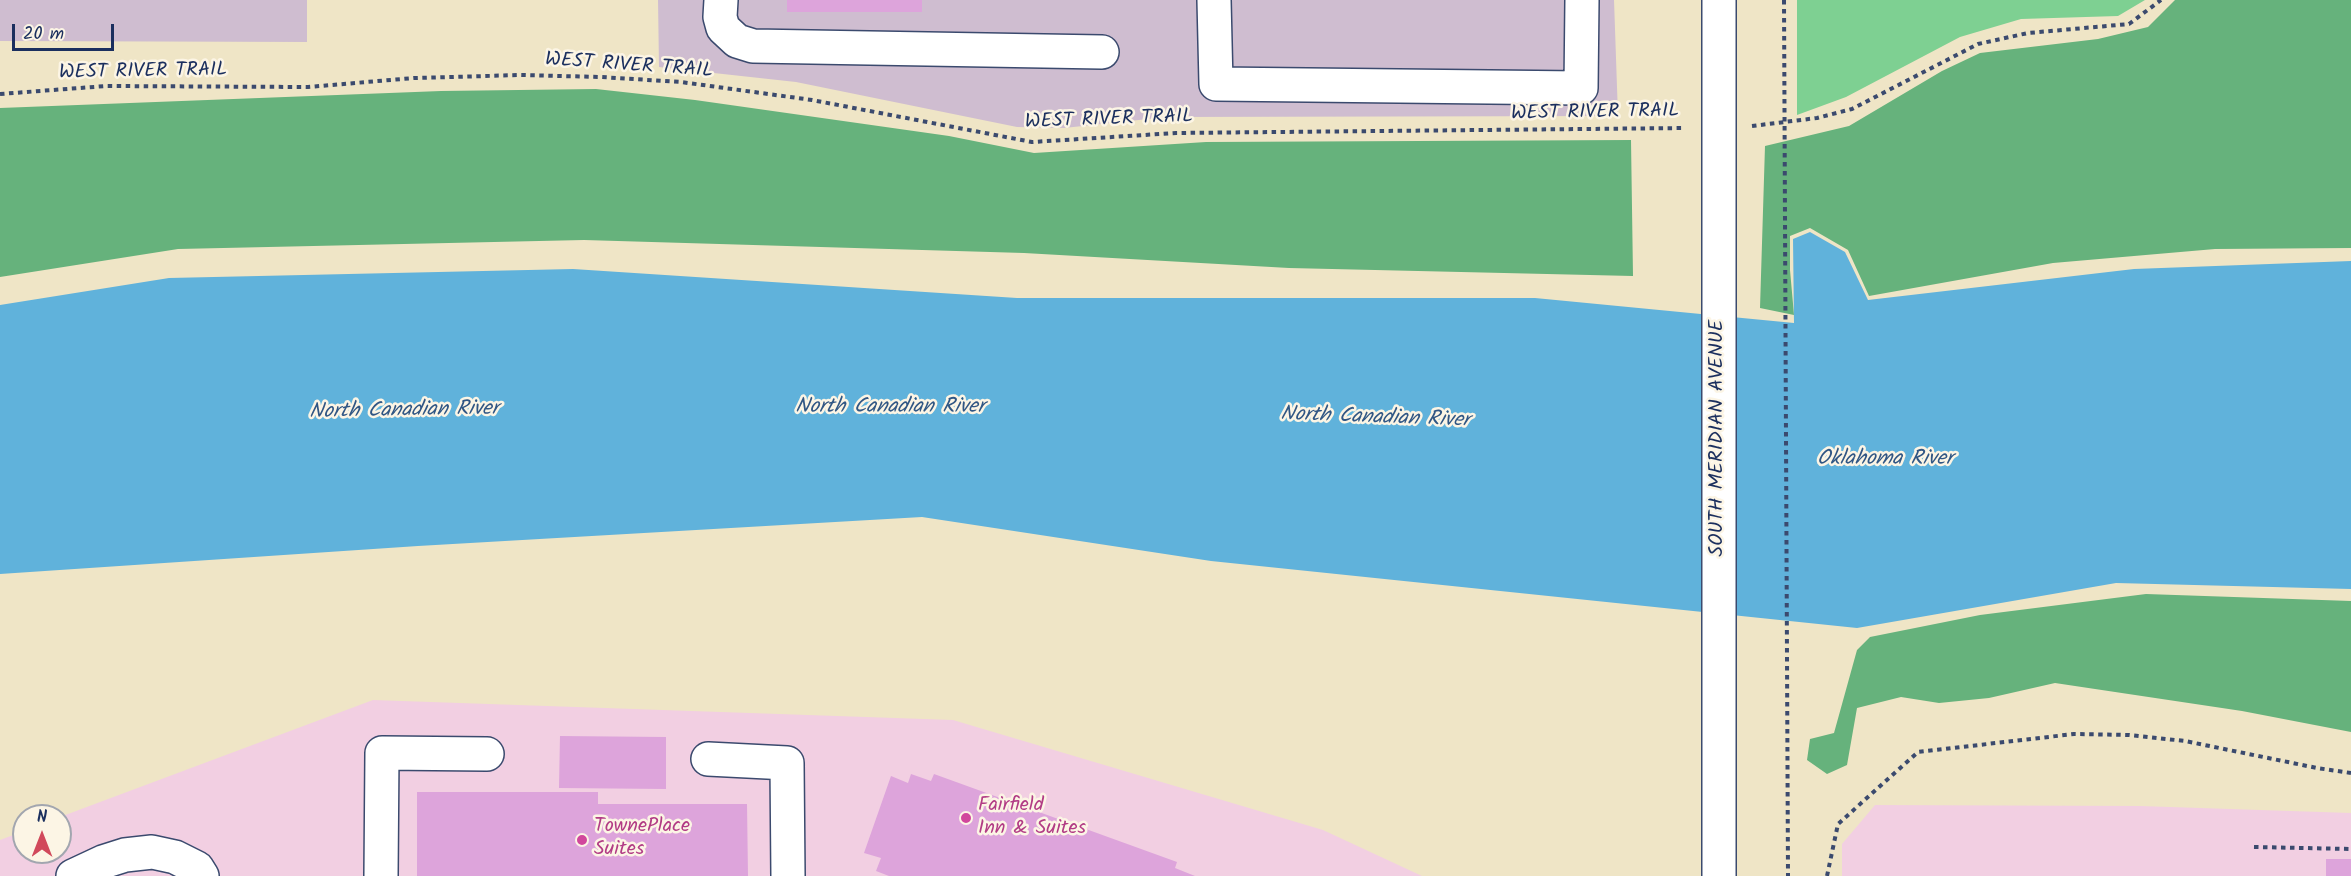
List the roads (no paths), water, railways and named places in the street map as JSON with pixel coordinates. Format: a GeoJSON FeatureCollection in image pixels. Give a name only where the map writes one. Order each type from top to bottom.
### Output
{"type":"FeatureCollection","features":[{"type":"Feature","properties":{"kind":"main road"},"geometry":{"type":"LineString","coordinates":[[721,0],[720,17],[723,28],[737,41],[753,46],[1102,52]]}},
{"type":"Feature","properties":{"kind":"main road"},"geometry":{"type":"LineString","coordinates":[[1214,0],[1216,84],[1581,88],[1582,0]]}},
{"type":"Feature","properties":{"kind":"main road","name":"SOUTH MERIDIAN AVENUE"},"geometry":{"type":"LineString","coordinates":[[1719,0],[1719,876]]}},
{"type":"Feature","properties":{"kind":"main road"},"geometry":{"type":"LineString","coordinates":[[381,876],[382,753],[487,754]]}},
{"type":"Feature","properties":{"kind":"main road"},"geometry":{"type":"LineString","coordinates":[[708,759],[787,763],[788,876]]}},
{"type":"Feature","properties":{"kind":"main road"},"geometry":{"type":"LineString","coordinates":[[73,876],[125,855],[152,852],[175,856],[196,868],[202,876]]}},
{"type":"Feature","properties":{"kind":"water","name":"Oklahoma River"},"geometry":{"type":"Polygon","coordinates":[[[1810,232],[1845,252],[1868,300],[2134,269],[2351,261],[2351,589],[2116,583],[1857,628],[1211,561],[922,517],[418,546],[0,574],[0,305],[169,278],[573,269],[1017,298],[1535,298],[1794,323],[1793,239],[1810,232]]]}},
{"type":"Feature","properties":{"kind":"place","name":"Fairfield Inn & Suites"},"geometry":{"type":"Point","coordinates":[966,818]}},
{"type":"Feature","properties":{"kind":"place","name":"TownePlace Suites"},"geometry":{"type":"Point","coordinates":[582,840]}},
{"type":"Feature","properties":{"kind":"water label","name":"North Canadian River"},"geometry":{"type":"Point","coordinates":[890,408]}},
{"type":"Feature","properties":{"kind":"water label","name":"North Canadian River"},"geometry":{"type":"Point","coordinates":[404,412]}},
{"type":"Feature","properties":{"kind":"water label","name":"North Canadian River"},"geometry":{"type":"Point","coordinates":[1375,419]}}]}
